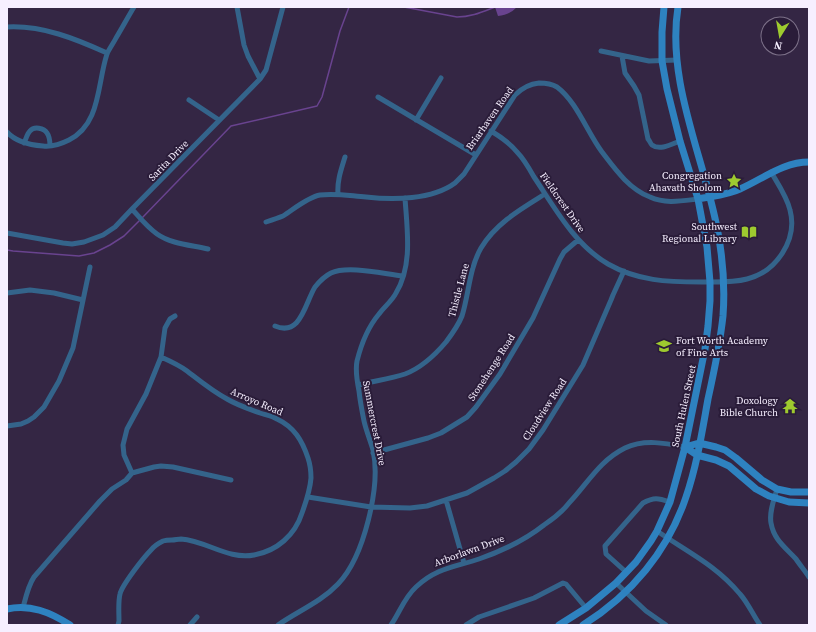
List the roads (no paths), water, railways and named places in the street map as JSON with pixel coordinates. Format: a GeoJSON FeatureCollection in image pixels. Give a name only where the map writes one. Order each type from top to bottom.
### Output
{"type":"FeatureCollection","features":[{"type":"Feature","properties":{"kind":"main road","name":"South Hulen Street"},"geometry":{"type":"LineString","coordinates":[[559,625],[586,608],[616,583],[636,562],[657,530],[670,502],[685,447],[706,338],[709,314],[710,282],[707,247],[698,199],[680,141],[667,89],[662,61],[664,7]]}},
{"type":"Feature","properties":{"kind":"main road"},"geometry":{"type":"LineString","coordinates":[[583,625],[606,610],[641,576],[667,538],[678,517],[690,486],[720,339],[723,316],[723,281],[720,246],[716,220],[682,94],[677,60],[676,19],[678,7]]}},
{"type":"Feature","properties":{"kind":"main road","name":"Briarhaven Road"},"geometry":{"type":"LineString","coordinates":[[698,199],[726,194],[740,189],[782,167],[796,163],[809,162]]}},
{"type":"Feature","properties":{"kind":"main road"},"geometry":{"type":"LineString","coordinates":[[700,443],[725,450],[762,480],[777,489],[791,492],[809,492]]}},
{"type":"Feature","properties":{"kind":"main road","name":"Arborlawn Drive"},"geometry":{"type":"LineString","coordinates":[[685,447],[700,443]]}},
{"type":"Feature","properties":{"kind":"main road","name":"Arborlawn Drive"},"geometry":{"type":"LineString","coordinates":[[685,447],[697,455],[716,460],[729,466],[756,489],[774,499],[789,502],[809,502]]}},
{"type":"Feature","properties":{"kind":"main road"},"geometry":{"type":"LineString","coordinates":[[7,609],[30,608],[58,617],[70,625]]}},
{"type":"Feature","properties":{"kind":"street"},"geometry":{"type":"LineString","coordinates":[[7,134],[30,145],[47,147],[63,143],[82,131],[88,123],[94,109],[107,53],[134,7]]}},
{"type":"Feature","properties":{"kind":"street"},"geometry":{"type":"LineString","coordinates":[[236,7],[244,45],[260,78]]}},
{"type":"Feature","properties":{"kind":"street","name":"Sarita Drive"},"geometry":{"type":"LineString","coordinates":[[7,233],[63,244],[72,244],[97,238],[110,231],[260,78],[266,70],[283,7]]}},
{"type":"Feature","properties":{"kind":"street"},"geometry":{"type":"LineString","coordinates":[[7,27],[16,26],[54,32],[83,42],[107,53]]}},
{"type":"Feature","properties":{"kind":"street"},"geometry":{"type":"LineString","coordinates":[[601,51],[650,61],[677,60]]}},
{"type":"Feature","properties":{"kind":"street"},"geometry":{"type":"LineString","coordinates":[[622,56],[625,73],[639,95],[648,139],[652,145],[658,147],[680,141]]}},
{"type":"Feature","properties":{"kind":"street"},"geometry":{"type":"LineString","coordinates":[[416,120],[441,78]]}},
{"type":"Feature","properties":{"kind":"street","name":"Briarhaven Road"},"geometry":{"type":"LineString","coordinates":[[266,222],[281,217],[312,198],[324,195],[338,194],[371,198],[406,198],[431,194],[443,189],[455,182],[464,174],[515,95],[521,89],[534,84],[542,83],[550,84],[556,87],[573,105],[601,151],[632,187],[650,198],[667,202],[698,199]]}},
{"type":"Feature","properties":{"kind":"street"},"geometry":{"type":"LineString","coordinates":[[378,97],[476,155]]}},
{"type":"Feature","properties":{"kind":"street"},"geometry":{"type":"LineString","coordinates":[[189,100],[219,120]]}},
{"type":"Feature","properties":{"kind":"street"},"geometry":{"type":"LineString","coordinates":[[24,143],[29,132],[33,128],[41,128],[47,132],[50,139],[50,146]]}},
{"type":"Feature","properties":{"kind":"street","name":"Fieldcrest Drive"},"geometry":{"type":"LineString","coordinates":[[491,131],[517,151],[560,216],[578,240],[592,253],[608,264],[624,271],[640,277],[658,281],[710,282],[743,280],[760,275],[769,269],[785,250],[792,224],[790,210],[785,196],[771,172]]}},
{"type":"Feature","properties":{"kind":"street"},"geometry":{"type":"LineString","coordinates":[[338,194],[337,188],[345,157]]}},
{"type":"Feature","properties":{"kind":"street","name":"Thistle Lane"},"geometry":{"type":"LineString","coordinates":[[358,385],[392,378],[406,373],[426,362],[439,350],[457,326],[462,316],[472,268],[480,249],[491,233],[507,218],[545,194]]}},
{"type":"Feature","properties":{"kind":"street","name":"Summercrest Drive"},"geometry":{"type":"LineString","coordinates":[[278,625],[314,604],[338,584],[356,556],[366,532],[375,480],[375,466],[356,380],[357,361],[370,326],[378,314],[396,294],[401,284],[407,259],[408,247],[406,198]]}},
{"type":"Feature","properties":{"kind":"street"},"geometry":{"type":"LineString","coordinates":[[132,209],[157,234],[168,240],[208,249]]}},
{"type":"Feature","properties":{"kind":"street","name":"Stonehenge Road"},"geometry":{"type":"LineString","coordinates":[[373,452],[428,438],[441,433],[467,416],[476,407],[500,374],[533,318],[564,252],[578,240]]}},
{"type":"Feature","properties":{"kind":"street"},"geometry":{"type":"LineString","coordinates":[[7,426],[21,424],[34,417],[44,407],[59,381],[73,348],[90,267]]}},
{"type":"Feature","properties":{"kind":"street"},"geometry":{"type":"LineString","coordinates":[[275,326],[284,329],[295,325],[316,286],[330,273],[351,269],[403,276]]}},
{"type":"Feature","properties":{"kind":"street","name":"Cloudview Road"},"geometry":{"type":"LineString","coordinates":[[308,497],[371,507],[410,508],[427,506],[467,493],[505,471],[529,449],[543,430],[583,365],[624,271]]}},
{"type":"Feature","properties":{"kind":"street"},"geometry":{"type":"LineString","coordinates":[[7,293],[30,290],[54,293],[84,300]]}},
{"type":"Feature","properties":{"kind":"street"},"geometry":{"type":"LineString","coordinates":[[132,473],[124,455],[123,445],[127,429],[146,394],[161,357],[165,328],[170,319],[175,316]]}},
{"type":"Feature","properties":{"kind":"street","name":"Arroyo Road"},"geometry":{"type":"LineString","coordinates":[[118,625],[120,594],[122,588],[156,545],[165,541],[181,539],[236,555],[254,555],[275,547],[285,541],[300,520],[308,497],[311,477],[310,465],[305,448],[299,436],[287,424],[277,418],[246,408],[226,399],[217,394],[186,370],[161,357]]}},
{"type":"Feature","properties":{"kind":"street","name":"Arborlawn Drive"},"geometry":{"type":"LineString","coordinates":[[391,625],[409,595],[422,581],[432,574],[453,566],[488,556],[510,546],[541,528],[568,505],[603,463],[621,450],[632,445],[654,443],[685,447]]}},
{"type":"Feature","properties":{"kind":"street"},"geometry":{"type":"LineString","coordinates":[[23,608],[27,590],[34,577],[100,501],[112,489],[126,480],[132,473],[161,466],[173,467],[231,480]]}},
{"type":"Feature","properties":{"kind":"street"},"geometry":{"type":"LineString","coordinates":[[777,489],[772,506],[771,522],[776,538],[809,577]]}},
{"type":"Feature","properties":{"kind":"street"},"geometry":{"type":"LineString","coordinates":[[626,572],[606,554],[605,546],[643,503],[650,499],[658,498],[670,502]]}},
{"type":"Feature","properties":{"kind":"street"},"geometry":{"type":"LineString","coordinates":[[446,500],[464,563]]}},
{"type":"Feature","properties":{"kind":"street"},"geometry":{"type":"LineString","coordinates":[[657,530],[716,570],[740,594],[760,625]]}},
{"type":"Feature","properties":{"kind":"street"},"geometry":{"type":"LineString","coordinates":[[466,625],[479,617],[534,598],[563,583],[566,584],[586,608]]}},
{"type":"Feature","properties":{"kind":"street"},"geometry":{"type":"LineString","coordinates":[[616,583],[646,611],[666,625]]}},
{"type":"Feature","properties":{"kind":"street"},"geometry":{"type":"LineString","coordinates":[[190,625],[197,617]]}},
{"type":"Feature","properties":{"kind":"waterway"},"geometry":{"type":"LineString","coordinates":[[142,218],[231,126],[317,106],[322,97],[340,31],[349,7]]}},
{"type":"Feature","properties":{"kind":"waterway"},"geometry":{"type":"LineString","coordinates":[[404,7],[457,17],[472,15],[495,7]]}},
{"type":"Feature","properties":{"kind":"waterway"},"geometry":{"type":"LineString","coordinates":[[7,250],[79,256],[94,253],[124,236],[139,221]]}},
{"type":"Feature","properties":{"kind":"place","name":"Congregation Ahavath Sholom"},"geometry":{"type":"Point","coordinates":[734,181]}},
{"type":"Feature","properties":{"kind":"place","name":"Southwest Regional Library"},"geometry":{"type":"Point","coordinates":[749,232]}},
{"type":"Feature","properties":{"kind":"place","name":"Fort Worth Academy of Fine Arts"},"geometry":{"type":"Point","coordinates":[664,346]}},
{"type":"Feature","properties":{"kind":"place","name":"Doxology Bible Church"},"geometry":{"type":"Point","coordinates":[790,406]}}]}
